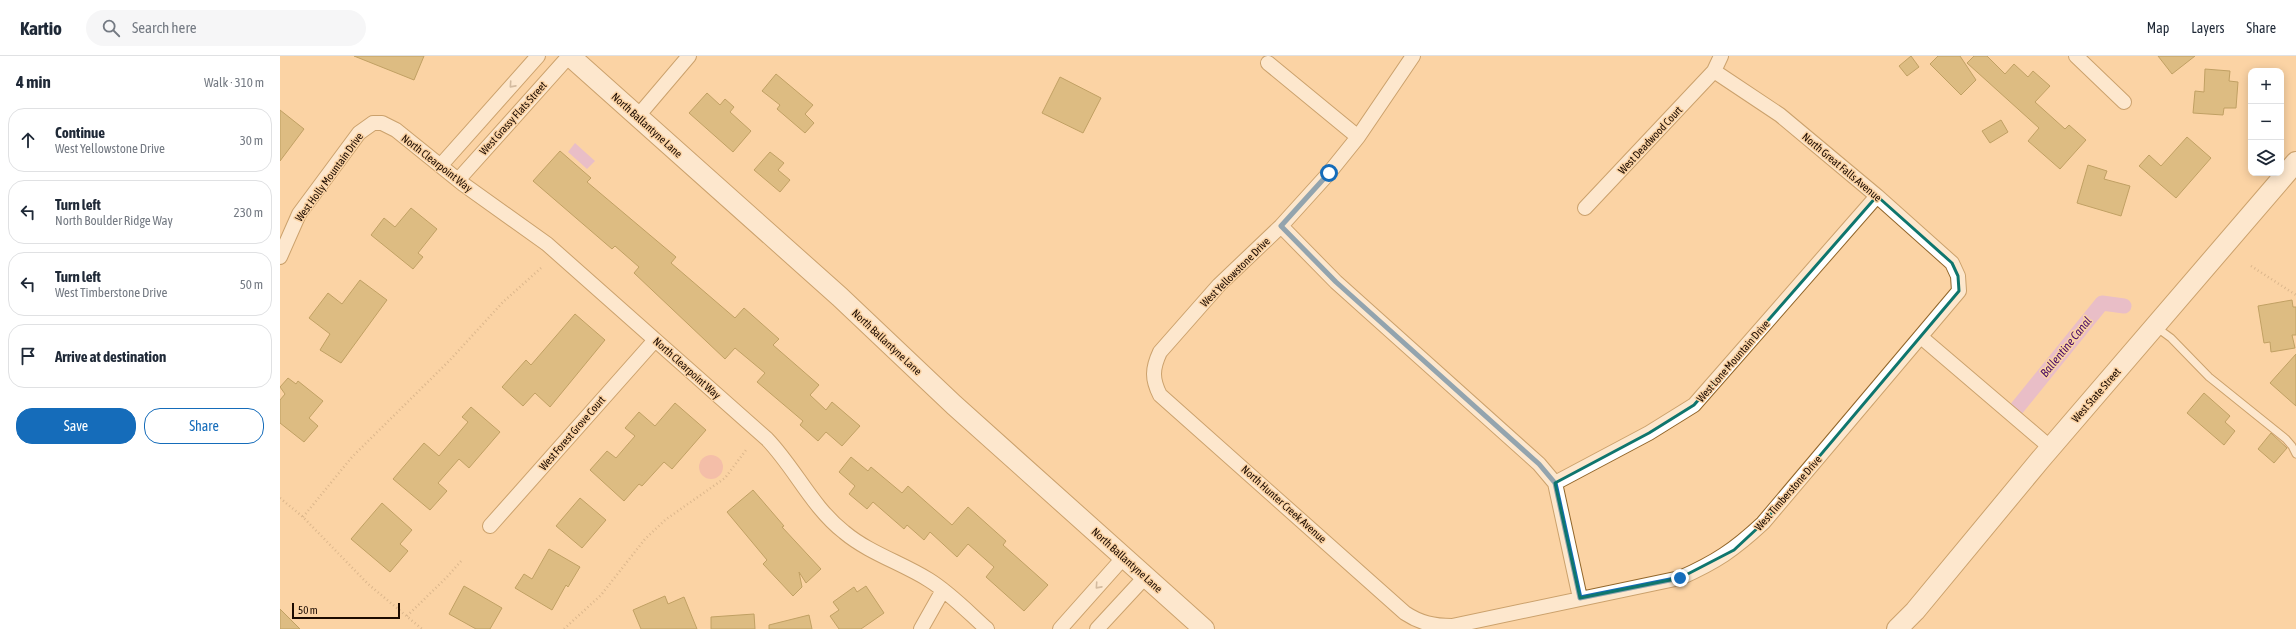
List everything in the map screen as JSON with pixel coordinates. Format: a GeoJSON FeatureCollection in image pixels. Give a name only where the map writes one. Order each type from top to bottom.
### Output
{"type":"FeatureCollection","features":[{"type":"Feature","properties":{"kind":"street","name":"West Grassy Flats Street"},"geometry":{"type":"LineString","coordinates":[[441,166],[538,56]]}},
{"type":"Feature","properties":{"kind":"street","name":"West Grassy Flats Street"},"geometry":{"type":"LineString","coordinates":[[458,180],[569,56]]}},
{"type":"Feature","properties":{"kind":"street","name":"North Ballantyne Lane"},"geometry":{"type":"LineString","coordinates":[[569,56],[638,116],[840,298],[954,405],[1204,629]]}},
{"type":"Feature","properties":{"kind":"street"},"geometry":{"type":"LineString","coordinates":[[638,116],[689,56]]}},
{"type":"Feature","properties":{"kind":"street","name":"West Yellowstone Drive"},"geometry":{"type":"LineString","coordinates":[[1152,376],[1154,364],[1160,352],[1219,285],[1281,226],[1358,137],[1413,56]]}},
{"type":"Feature","properties":{"kind":"street","name":"West Deadwood Court"},"geometry":{"type":"LineString","coordinates":[[1585,208],[1714,71],[1721,56]]}},
{"type":"Feature","properties":{"kind":"street"},"geometry":{"type":"LineString","coordinates":[[2076,56],[2124,102]]}},
{"type":"Feature","properties":{"kind":"street"},"geometry":{"type":"LineString","coordinates":[[1268,63],[1358,137]]}},
{"type":"Feature","properties":{"kind":"street","name":"North Great Falls Avenue"},"geometry":{"type":"LineString","coordinates":[[1714,71],[1780,115],[1876,196],[1952,263],[1958,276]]}},
{"type":"Feature","properties":{"kind":"street","name":"North Clearpoint Way"},"geometry":{"type":"LineString","coordinates":[[373,124],[382,123],[396,130],[458,180],[547,244],[767,439],[784,456],[829,519],[844,533],[929,580],[943,590],[987,629]]}},
{"type":"Feature","properties":{"kind":"street","name":"West Holly Mountain Drive"},"geometry":{"type":"LineString","coordinates":[[280,257],[292,228],[309,200],[359,133],[373,124]]}},
{"type":"Feature","properties":{"kind":"street","name":"West State Street"},"geometry":{"type":"LineString","coordinates":[[1897,629],[1915,611],[2051,448],[2296,162]]}},
{"type":"Feature","properties":{"kind":"street","name":"West Lone Mountain Drive"},"geometry":{"type":"LineString","coordinates":[[1555,483],[1649,433],[1694,405],[1876,196]]}},
{"type":"Feature","properties":{"kind":"street"},"geometry":{"type":"LineString","coordinates":[[1281,226],[1336,282],[1539,464],[1555,483],[1580,598]]}},
{"type":"Feature","properties":{"kind":"street","name":"West Timberstone Drive"},"geometry":{"type":"LineString","coordinates":[[1426,624],[1452,626],[1680,578],[1705,567],[1734,550],[1763,523],[1959,291],[1958,276]]}},
{"type":"Feature","properties":{"kind":"street"},"geometry":{"type":"LineString","coordinates":[[1921,337],[2051,448]]}},
{"type":"Feature","properties":{"kind":"street","name":"West Forest Grove Court"},"geometry":{"type":"LineString","coordinates":[[490,526],[655,340]]}},
{"type":"Feature","properties":{"kind":"street","name":"North Hunter Creek Avenue"},"geometry":{"type":"LineString","coordinates":[[1152,376],[1160,395],[1405,613],[1426,624]]}},
{"type":"Feature","properties":{"kind":"street"},"geometry":{"type":"LineString","coordinates":[[1060,629],[1124,557]]}},
{"type":"Feature","properties":{"kind":"street"},"geometry":{"type":"LineString","coordinates":[[1097,629],[1146,576]]}},
{"type":"Feature","properties":{"kind":"street"},"geometry":{"type":"LineString","coordinates":[[921,629],[943,590]]}},
{"type":"Feature","properties":{"kind":"lane"},"geometry":{"type":"LineString","coordinates":[[2156,327],[2171,338],[2209,377],[2286,439],[2296,454]]}},
{"type":"Feature","properties":{"kind":"path"},"geometry":{"type":"LineString","coordinates":[[2252,266],[2296,295]]}},
{"type":"Feature","properties":{"kind":"path"},"geometry":{"type":"LineString","coordinates":[[303,517],[352,457],[450,360],[503,302],[541,268]]}},
{"type":"Feature","properties":{"kind":"path"},"geometry":{"type":"LineString","coordinates":[[564,629],[600,595],[645,539],[660,524],[725,478],[746,450]]}},
{"type":"Feature","properties":{"kind":"path"},"geometry":{"type":"LineString","coordinates":[[280,498],[303,517],[368,584],[422,629]]}},
{"type":"Feature","properties":{"kind":"path"},"geometry":{"type":"LineString","coordinates":[[407,616],[447,577],[463,559]]}},
{"type":"Feature","properties":{"kind":"highlighted area"},"geometry":{"type":"Polygon","coordinates":[[[1877,196],[1952,263],[1958,276],[1959,291],[1763,523],[1734,550],[1680,578],[1580,598],[1555,483],[1649,433],[1694,405],[1877,196]]]}},
{"type":"Feature","properties":{"kind":"shaded area"},"geometry":{"type":"Polygon","coordinates":[[[575,143],[595,161],[587,169],[568,152],[575,143]]]}},
{"type":"Feature","properties":{"kind":"shaded area"},"geometry":{"type":"Polygon","coordinates":[[[711,455],[716,456],[722,462],[722,472],[716,478],[711,479],[706,478],[700,472],[699,467],[700,462],[706,456],[711,455]]]}},
{"type":"Feature","properties":{"kind":"building"},"geometry":{"type":"Polygon","coordinates":[[[354,56],[424,56],[414,80],[354,56]]]}},
{"type":"Feature","properties":{"kind":"building"},"geometry":{"type":"Polygon","coordinates":[[[1911,56],[1919,67],[1907,76],[1899,66],[1911,56]]]}},
{"type":"Feature","properties":{"kind":"building"},"geometry":{"type":"Polygon","coordinates":[[[1938,56],[1960,56],[1976,80],[1961,95],[1930,64],[1938,56]]]}},
{"type":"Feature","properties":{"kind":"building"},"geometry":{"type":"Polygon","coordinates":[[[1974,56],[1987,56],[2005,74],[2014,64],[2028,77],[2033,71],[2050,86],[2035,102],[2065,129],[2069,125],[2086,140],[2060,169],[2028,141],[2039,128],[1967,63],[1974,56]]]}},
{"type":"Feature","properties":{"kind":"building"},"geometry":{"type":"Polygon","coordinates":[[[2158,56],[2195,56],[2172,74],[2158,56]]]}},
{"type":"Feature","properties":{"kind":"building"},"geometry":{"type":"Polygon","coordinates":[[[2205,69],[2230,71],[2229,81],[2238,82],[2236,108],[2224,108],[2223,115],[2193,113],[2195,91],[2204,92],[2205,69]]]}},
{"type":"Feature","properties":{"kind":"building"},"geometry":{"type":"Polygon","coordinates":[[[776,74],[813,105],[805,114],[814,123],[805,133],[777,109],[780,105],[762,91],[776,74]]]}},
{"type":"Feature","properties":{"kind":"building"},"geometry":{"type":"Polygon","coordinates":[[[1060,77],[1101,98],[1083,133],[1042,113],[1060,77]]]}},
{"type":"Feature","properties":{"kind":"building"},"geometry":{"type":"Polygon","coordinates":[[[707,93],[720,105],[725,99],[734,107],[730,112],[751,131],[733,152],[689,113],[707,93]]]}},
{"type":"Feature","properties":{"kind":"building"},"geometry":{"type":"Polygon","coordinates":[[[280,110],[304,129],[280,161],[280,110]]]}},
{"type":"Feature","properties":{"kind":"building"},"geometry":{"type":"Polygon","coordinates":[[[2001,120],[2008,132],[1990,143],[1982,131],[2001,120]]]}},
{"type":"Feature","properties":{"kind":"building"},"geometry":{"type":"Polygon","coordinates":[[[2187,137],[2211,158],[2176,198],[2139,166],[2149,155],[2161,166],[2187,137]]]}},
{"type":"Feature","properties":{"kind":"building"},"geometry":{"type":"Polygon","coordinates":[[[560,151],[591,178],[587,182],[676,257],[671,263],[735,318],[744,308],[779,339],[773,345],[819,385],[810,395],[826,410],[832,402],[860,426],[842,446],[826,432],[818,441],[800,425],[803,421],[757,382],[765,373],[735,348],[725,359],[634,273],[639,267],[615,246],[612,249],[533,181],[560,151]]]}},
{"type":"Feature","properties":{"kind":"building"},"geometry":{"type":"Polygon","coordinates":[[[770,152],[784,163],[778,170],[790,180],[780,192],[754,170],[770,152]]]}},
{"type":"Feature","properties":{"kind":"building"},"geometry":{"type":"Polygon","coordinates":[[[2088,165],[2107,171],[2104,179],[2130,186],[2121,216],[2077,203],[2088,165]]]}},
{"type":"Feature","properties":{"kind":"building"},"geometry":{"type":"Polygon","coordinates":[[[411,208],[437,229],[418,253],[423,257],[413,269],[371,235],[384,218],[395,227],[411,208]]]}},
{"type":"Feature","properties":{"kind":"building"},"geometry":{"type":"Polygon","coordinates":[[[360,280],[387,300],[341,363],[320,350],[330,334],[309,318],[328,293],[342,304],[360,280]]]}},
{"type":"Feature","properties":{"kind":"building"},"geometry":{"type":"Polygon","coordinates":[[[2292,300],[2293,307],[2296,307],[2296,335],[2292,335],[2295,348],[2271,352],[2270,342],[2264,343],[2258,306],[2292,300]]]}},
{"type":"Feature","properties":{"kind":"building"},"geometry":{"type":"Polygon","coordinates":[[[575,314],[605,340],[550,407],[535,393],[523,406],[502,387],[526,360],[531,365],[575,314]]]}},
{"type":"Feature","properties":{"kind":"building"},"geometry":{"type":"Polygon","coordinates":[[[2296,354],[2296,406],[2270,383],[2296,354]]]}},
{"type":"Feature","properties":{"kind":"building"},"geometry":{"type":"Polygon","coordinates":[[[288,378],[296,384],[298,381],[323,401],[309,418],[318,426],[304,442],[280,423],[280,400],[285,394],[280,387],[288,378]]]}},
{"type":"Feature","properties":{"kind":"building"},"geometry":{"type":"Polygon","coordinates":[[[2204,393],[2230,416],[2225,422],[2235,431],[2224,445],[2187,413],[2204,393]]]}},
{"type":"Feature","properties":{"kind":"building"},"geometry":{"type":"Polygon","coordinates":[[[675,403],[706,430],[672,469],[664,462],[642,486],[639,484],[624,501],[590,470],[607,451],[616,458],[635,436],[625,428],[639,412],[655,426],[675,403]]]}},
{"type":"Feature","properties":{"kind":"building"},"geometry":{"type":"Polygon","coordinates":[[[471,407],[500,432],[469,468],[459,459],[438,483],[447,491],[430,510],[393,479],[424,443],[439,456],[468,422],[462,417],[471,407]]]}},
{"type":"Feature","properties":{"kind":"building"},"geometry":{"type":"Polygon","coordinates":[[[2271,433],[2287,448],[2274,463],[2258,449],[2271,433]]]}},
{"type":"Feature","properties":{"kind":"building"},"geometry":{"type":"Polygon","coordinates":[[[851,457],[868,471],[871,467],[902,493],[908,486],[952,525],[968,507],[1006,541],[1003,545],[1048,585],[1024,611],[986,577],[994,567],[968,544],[957,557],[930,532],[924,540],[907,525],[904,529],[873,502],[867,509],[849,494],[855,486],[839,472],[851,457]]]}},
{"type":"Feature","properties":{"kind":"building"},"geometry":{"type":"Polygon","coordinates":[[[753,490],[784,526],[782,527],[821,569],[806,583],[799,572],[802,587],[793,596],[763,564],[767,560],[727,512],[753,490]]]}},
{"type":"Feature","properties":{"kind":"building"},"geometry":{"type":"Polygon","coordinates":[[[580,498],[606,520],[582,548],[556,526],[580,498]]]}},
{"type":"Feature","properties":{"kind":"building"},"geometry":{"type":"Polygon","coordinates":[[[382,503],[412,530],[400,544],[408,551],[390,572],[351,539],[382,503]]]}},
{"type":"Feature","properties":{"kind":"building"},"geometry":{"type":"Polygon","coordinates":[[[549,549],[580,567],[568,587],[566,585],[552,610],[515,588],[524,574],[532,579],[549,549]]]}},
{"type":"Feature","properties":{"kind":"building"},"geometry":{"type":"Polygon","coordinates":[[[464,586],[502,608],[490,629],[476,629],[449,614],[464,586]]]}},
{"type":"Feature","properties":{"kind":"building"},"geometry":{"type":"Polygon","coordinates":[[[866,586],[884,613],[861,629],[839,629],[830,616],[839,610],[833,602],[854,587],[857,592],[866,586]]]}},
{"type":"Feature","properties":{"kind":"building"},"geometry":{"type":"Polygon","coordinates":[[[665,596],[668,604],[684,597],[697,629],[641,629],[633,610],[665,596]]]}},
{"type":"Feature","properties":{"kind":"building"},"geometry":{"type":"Polygon","coordinates":[[[280,609],[300,629],[280,629],[280,609]]]}},
{"type":"Feature","properties":{"kind":"building"},"geometry":{"type":"Polygon","coordinates":[[[754,614],[755,629],[711,629],[711,617],[754,614]]]}},
{"type":"Feature","properties":{"kind":"building"},"geometry":{"type":"Polygon","coordinates":[[[809,615],[812,629],[769,629],[769,625],[809,615]]]}},
{"type":"Feature","properties":{"kind":"waterway","name":"Ballentine Canal"},"geometry":{"type":"LineString","coordinates":[[2017,408],[2102,303],[2124,306]]}},
{"type":"Feature","properties":{"kind":"route"},"geometry":{"type":"LineString","coordinates":[[1329,173],[1281,226],[1336,282],[1539,464],[1555,483],[1580,598],[1680,578]]}}]}
